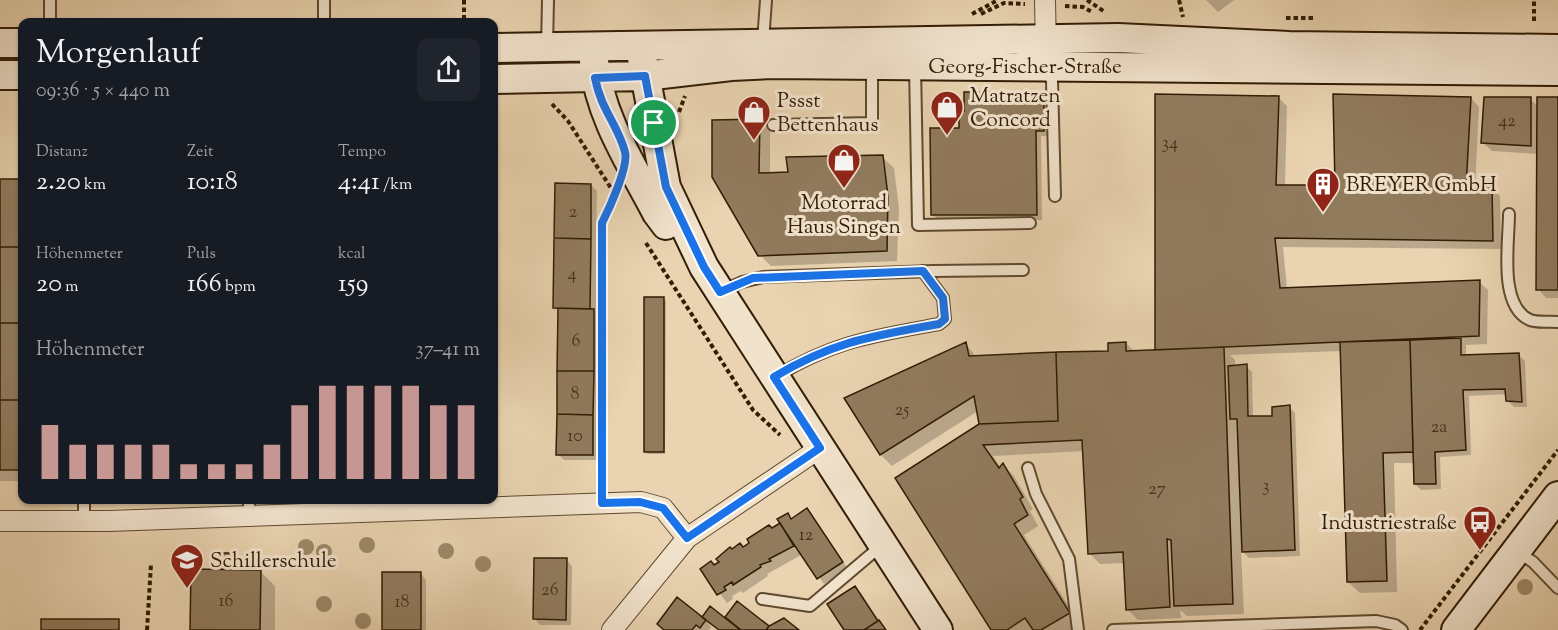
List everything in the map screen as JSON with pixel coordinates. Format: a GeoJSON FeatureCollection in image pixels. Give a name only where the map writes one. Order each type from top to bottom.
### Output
{"type":"FeatureCollection","features":[{"type":"Feature","properties":{"kind":"main road","name":"Georg-Fischer-Straße"},"geometry":{"type":"LineString","coordinates":[[498,48],[547,49],[640,44],[872,65],[915,65],[1046,54],[1132,38],[1289,46],[1558,49]]}},
{"type":"Feature","properties":{"kind":"main road"},"geometry":{"type":"LineString","coordinates":[[0,43],[18,43]]}},
{"type":"Feature","properties":{"kind":"main road"},"geometry":{"type":"LineString","coordinates":[[640,44],[666,187],[704,267],[774,377],[812,453],[883,545],[938,630]]}},
{"type":"Feature","properties":{"kind":"main road"},"geometry":{"type":"LineString","coordinates":[[592,46],[599,98],[626,154],[657,213],[704,267]]}},
{"type":"Feature","properties":{"kind":"main road","name":"Georg-Fischer-Straße"},"geometry":{"type":"LineString","coordinates":[[498,79],[645,76],[764,54],[1046,54],[1558,71]]}},
{"type":"Feature","properties":{"kind":"main road"},"geometry":{"type":"LineString","coordinates":[[0,75],[18,75]]}},
{"type":"Feature","properties":{"kind":"main road"},"geometry":{"type":"LineString","coordinates":[[1456,630],[1558,496]]}},
{"type":"Feature","properties":{"kind":"street"},"geometry":{"type":"LineString","coordinates":[[1045,0],[1046,54]]}},
{"type":"Feature","properties":{"kind":"street"},"geometry":{"type":"LineString","coordinates":[[612,630],[687,538],[812,453]]}},
{"type":"Feature","properties":{"kind":"street"},"geometry":{"type":"LineString","coordinates":[[0,521],[84,521],[249,508],[640,502],[663,508],[687,538]]}},
{"type":"Feature","properties":{"kind":"lane"},"geometry":{"type":"LineString","coordinates":[[50,0],[50,18]]}},
{"type":"Feature","properties":{"kind":"lane"},"geometry":{"type":"LineString","coordinates":[[324,0],[324,18]]}},
{"type":"Feature","properties":{"kind":"lane"},"geometry":{"type":"LineString","coordinates":[[547,49],[548,0]]}},
{"type":"Feature","properties":{"kind":"lane"},"geometry":{"type":"LineString","coordinates":[[764,54],[766,0]]}},
{"type":"Feature","properties":{"kind":"lane"},"geometry":{"type":"LineString","coordinates":[[1046,54],[1052,81],[1055,196]]}},
{"type":"Feature","properties":{"kind":"lane"},"geometry":{"type":"LineString","coordinates":[[773,125],[872,123],[872,65]]}},
{"type":"Feature","properties":{"kind":"lane"},"geometry":{"type":"LineString","coordinates":[[915,65],[918,225],[1030,223]]}},
{"type":"Feature","properties":{"kind":"lane"},"geometry":{"type":"LineString","coordinates":[[1509,214],[1508,292],[1516,311],[1531,321],[1558,322]]}},
{"type":"Feature","properties":{"kind":"lane"},"geometry":{"type":"LineString","coordinates":[[720,292],[753,278],[923,271],[1023,270]]}},
{"type":"Feature","properties":{"kind":"lane"},"geometry":{"type":"LineString","coordinates":[[774,377],[805,359],[837,345],[864,337],[939,324],[945,319],[945,303],[923,271]]}},
{"type":"Feature","properties":{"kind":"lane"},"geometry":{"type":"LineString","coordinates":[[1028,468],[1036,494],[1069,559],[1078,630]]}},
{"type":"Feature","properties":{"kind":"lane"},"geometry":{"type":"LineString","coordinates":[[84,504],[84,521]]}},
{"type":"Feature","properties":{"kind":"lane"},"geometry":{"type":"LineString","coordinates":[[762,599],[810,606],[883,545]]}},
{"type":"Feature","properties":{"kind":"lane"},"geometry":{"type":"LineString","coordinates":[[1516,550],[1533,562],[1558,588]]}},
{"type":"Feature","properties":{"kind":"lane"},"geometry":{"type":"LineString","coordinates":[[1113,630],[1376,621],[1395,625],[1402,630]]}},
{"type":"Feature","properties":{"kind":"path"},"geometry":{"type":"LineString","coordinates":[[464,0],[464,18]]}},
{"type":"Feature","properties":{"kind":"path"},"geometry":{"type":"LineString","coordinates":[[1087,0],[1106,13]]}},
{"type":"Feature","properties":{"kind":"path"},"geometry":{"type":"LineString","coordinates":[[1534,0],[1534,21]]}},
{"type":"Feature","properties":{"kind":"path"},"geometry":{"type":"LineString","coordinates":[[1172,17],[1195,17]]}},
{"type":"Feature","properties":{"kind":"path"},"geometry":{"type":"LineString","coordinates":[[1276,18],[1323,18]]}},
{"type":"Feature","properties":{"kind":"path"},"geometry":{"type":"LineString","coordinates":[[1522,21],[1544,21]]}},
{"type":"Feature","properties":{"kind":"path"},"geometry":{"type":"LineString","coordinates":[[544,99],[568,121],[622,206]]}},
{"type":"Feature","properties":{"kind":"path"},"geometry":{"type":"LineString","coordinates":[[602,503],[602,223],[616,196],[626,154]]}},
{"type":"Feature","properties":{"kind":"path"},"geometry":{"type":"LineString","coordinates":[[641,235],[753,410],[812,453]]}},
{"type":"Feature","properties":{"kind":"path"},"geometry":{"type":"LineString","coordinates":[[1420,630],[1558,450]]}},
{"type":"Feature","properties":{"kind":"path"},"geometry":{"type":"LineString","coordinates":[[147,630],[151,564]]}},
{"type":"Feature","properties":{"kind":"building"},"geometry":{"type":"Polygon","coordinates":[[[964,92],[1044,92],[1044,131],[1036,131],[1037,215],[931,215],[930,128],[959,128],[959,111],[964,111],[964,92]]]}},
{"type":"Feature","properties":{"kind":"building","name":"BREYER GmbH"},"geometry":{"type":"Polygon","coordinates":[[[1155,94],[1279,96],[1276,185],[1335,185],[1333,94],[1471,97],[1466,188],[1492,186],[1493,241],[1275,238],[1280,288],[1480,280],[1479,336],[1155,350],[1155,94]]]}},
{"type":"Feature","properties":{"kind":"building"},"geometry":{"type":"Polygon","coordinates":[[[1484,97],[1531,97],[1531,146],[1481,143],[1484,97]]]}},
{"type":"Feature","properties":{"kind":"building"},"geometry":{"type":"Polygon","coordinates":[[[1537,97],[1558,97],[1558,290],[1536,290],[1537,97]]]}},
{"type":"Feature","properties":{"kind":"building"},"geometry":{"type":"Polygon","coordinates":[[[760,119],[759,173],[788,172],[786,157],[883,155],[888,196],[887,251],[758,256],[712,177],[712,120],[760,119]]]}},
{"type":"Feature","properties":{"kind":"building"},"geometry":{"type":"Polygon","coordinates":[[[0,179],[18,179],[18,247],[0,247],[0,179]]]}},
{"type":"Feature","properties":{"kind":"building"},"geometry":{"type":"Polygon","coordinates":[[[555,183],[591,184],[591,239],[554,238],[555,183]]]}},
{"type":"Feature","properties":{"kind":"building"},"geometry":{"type":"Polygon","coordinates":[[[554,238],[591,239],[590,309],[553,308],[554,238]]]}},
{"type":"Feature","properties":{"kind":"building"},"geometry":{"type":"Polygon","coordinates":[[[0,247],[18,247],[18,323],[0,323],[0,247]]]}},
{"type":"Feature","properties":{"kind":"building"},"geometry":{"type":"Polygon","coordinates":[[[644,297],[664,297],[664,452],[644,452],[644,297]]]}},
{"type":"Feature","properties":{"kind":"building"},"geometry":{"type":"Polygon","coordinates":[[[558,308],[594,309],[594,371],[557,371],[558,308]]]}},
{"type":"Feature","properties":{"kind":"building"},"geometry":{"type":"Polygon","coordinates":[[[0,323],[18,323],[18,400],[0,400],[0,323]]]}},
{"type":"Feature","properties":{"kind":"building"},"geometry":{"type":"Polygon","coordinates":[[[1461,338],[1461,355],[1519,353],[1522,402],[1506,401],[1505,389],[1463,390],[1466,450],[1435,452],[1436,484],[1414,484],[1410,340],[1461,338]]]}},
{"type":"Feature","properties":{"kind":"building"},"geometry":{"type":"Polygon","coordinates":[[[1410,340],[1413,452],[1383,453],[1387,581],[1347,582],[1340,342],[1410,340]]]}},
{"type":"Feature","properties":{"kind":"building"},"geometry":{"type":"Polygon","coordinates":[[[966,342],[969,356],[1056,352],[1058,421],[979,424],[974,396],[880,455],[844,398],[966,342]]]}},
{"type":"Feature","properties":{"kind":"building"},"geometry":{"type":"Polygon","coordinates":[[[1126,342],[1126,351],[1224,347],[1233,604],[1174,606],[1171,540],[1167,539],[1170,607],[1126,610],[1123,552],[1088,554],[1082,440],[983,445],[999,468],[1003,463],[1023,497],[1020,499],[1028,515],[1014,524],[1070,613],[1041,630],[1033,630],[1025,618],[1007,630],[991,630],[895,478],[979,424],[1058,421],[1056,352],[1108,351],[1108,343],[1126,342]]]}},
{"type":"Feature","properties":{"kind":"building"},"geometry":{"type":"Polygon","coordinates":[[[1247,364],[1248,416],[1272,416],[1272,407],[1290,405],[1295,550],[1242,552],[1237,419],[1230,419],[1228,366],[1247,364]]]}},
{"type":"Feature","properties":{"kind":"building"},"geometry":{"type":"Polygon","coordinates":[[[557,371],[594,371],[593,415],[557,414],[557,371]]]}},
{"type":"Feature","properties":{"kind":"building"},"geometry":{"type":"Polygon","coordinates":[[[0,400],[18,400],[18,470],[0,470],[0,400]]]}},
{"type":"Feature","properties":{"kind":"building"},"geometry":{"type":"Polygon","coordinates":[[[557,414],[593,415],[593,455],[556,455],[557,414]]]}},
{"type":"Feature","properties":{"kind":"building"},"geometry":{"type":"Polygon","coordinates":[[[807,508],[843,562],[817,579],[777,519],[788,513],[791,519],[807,508]]]}},
{"type":"Feature","properties":{"kind":"building"},"geometry":{"type":"Polygon","coordinates":[[[780,523],[794,546],[769,559],[771,561],[760,565],[761,567],[733,585],[732,582],[724,587],[726,590],[717,595],[700,569],[711,561],[714,565],[719,562],[716,559],[730,547],[732,549],[740,543],[743,547],[749,543],[747,539],[769,525],[772,528],[780,523]]]}},
{"type":"Feature","properties":{"kind":"building"},"geometry":{"type":"Polygon","coordinates":[[[211,553],[236,553],[236,570],[211,569],[211,553]]]}},
{"type":"Feature","properties":{"kind":"building"},"geometry":{"type":"Polygon","coordinates":[[[534,558],[567,558],[566,620],[533,619],[534,558]]]}},
{"type":"Feature","properties":{"kind":"building"},"geometry":{"type":"Polygon","coordinates":[[[191,569],[261,570],[260,630],[190,630],[191,569]]]}},
{"type":"Feature","properties":{"kind":"building"},"geometry":{"type":"Polygon","coordinates":[[[382,572],[421,572],[421,630],[382,630],[382,572]]]}},
{"type":"Feature","properties":{"kind":"building"},"geometry":{"type":"Polygon","coordinates":[[[855,586],[878,621],[864,630],[844,630],[827,604],[855,586]]]}},
{"type":"Feature","properties":{"kind":"building"},"geometry":{"type":"Polygon","coordinates":[[[677,597],[706,620],[700,628],[696,625],[692,630],[664,630],[657,624],[677,597]]]}},
{"type":"Feature","properties":{"kind":"building"},"geometry":{"type":"Polygon","coordinates":[[[737,601],[769,626],[766,630],[741,630],[725,617],[737,601]]]}},
{"type":"Feature","properties":{"kind":"building"},"geometry":{"type":"Polygon","coordinates":[[[710,606],[739,629],[719,630],[702,617],[710,606]]]}},
{"type":"Feature","properties":{"kind":"building"},"geometry":{"type":"Polygon","coordinates":[[[784,618],[799,630],[766,630],[769,626],[784,618]]]}},
{"type":"Feature","properties":{"kind":"building"},"geometry":{"type":"Polygon","coordinates":[[[41,619],[119,619],[119,630],[41,630],[41,619]]]}},
{"type":"Feature","properties":{"kind":"building"},"geometry":{"type":"Polygon","coordinates":[[[878,621],[886,630],[864,630],[878,621]]]}},
{"type":"Feature","properties":{"kind":"place","name":"Matratzen Concord"},"geometry":{"type":"Point","coordinates":[947,136]}},
{"type":"Feature","properties":{"kind":"place","name":"Pssst Bettenhaus"},"geometry":{"type":"Point","coordinates":[754,141]}},
{"type":"Feature","properties":{"kind":"place","name":"Motorrad Haus Singen"},"geometry":{"type":"Point","coordinates":[844,189]}},
{"type":"Feature","properties":{"kind":"place","name":"BREYER GmbH"},"geometry":{"type":"Point","coordinates":[1323,213]}},
{"type":"Feature","properties":{"kind":"place","name":"Industriestraße"},"geometry":{"type":"Point","coordinates":[1480,551]}},
{"type":"Feature","properties":{"kind":"place","name":"Schillerschule"},"geometry":{"type":"Point","coordinates":[187,589]}},
{"type":"Feature","properties":{"kind":"route"},"geometry":{"type":"LineString","coordinates":[[645,76],[654,123],[666,187],[704,267],[720,292],[753,278],[923,271],[943,298],[946,314],[945,319],[939,324],[864,337],[837,345],[805,359],[774,377],[820,448],[687,538],[663,508],[640,502],[602,503],[602,223],[616,196],[626,154],[599,98],[595,78],[645,76]]}}]}
